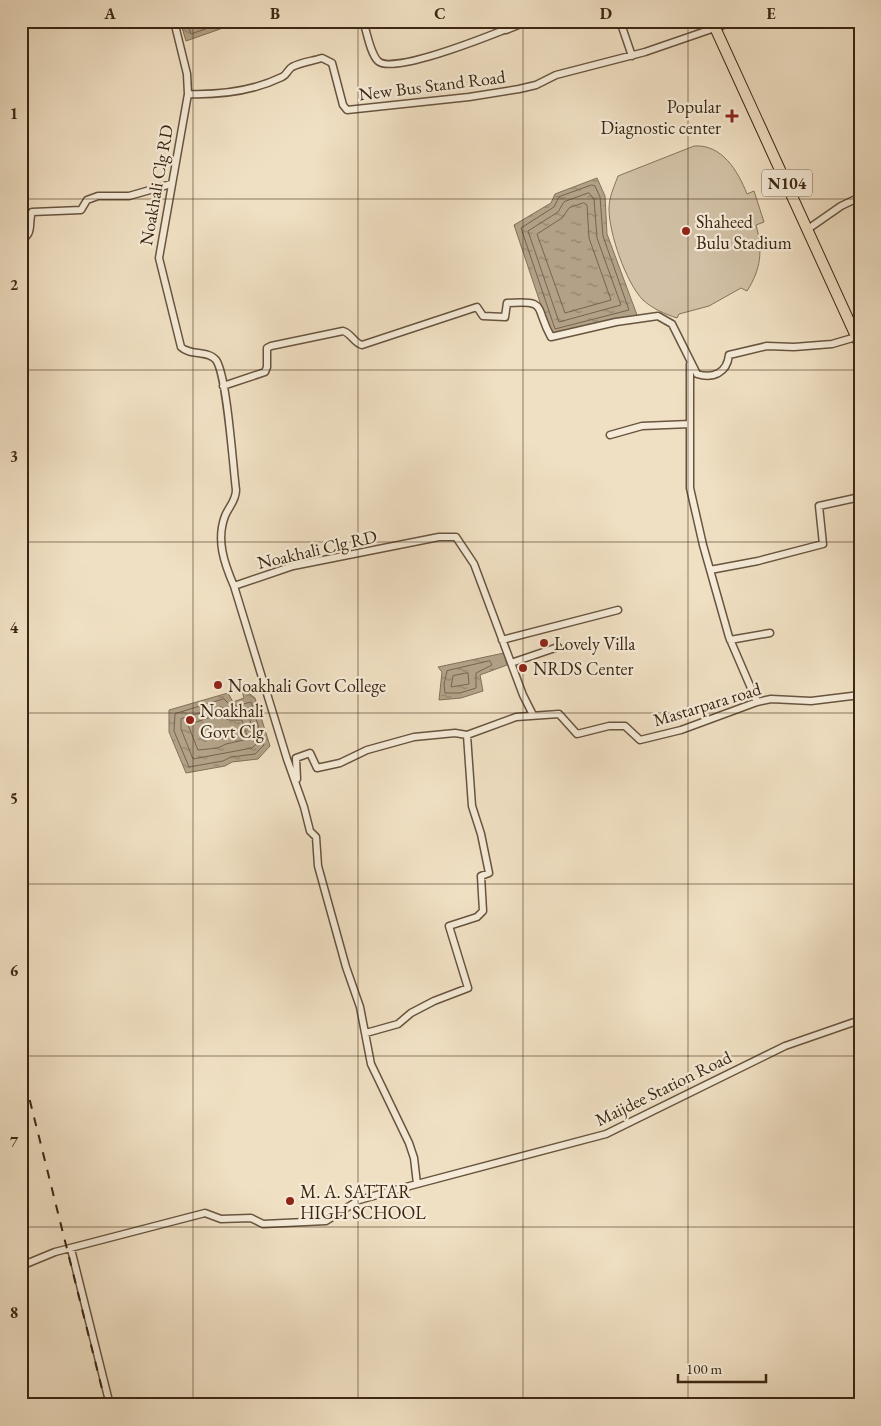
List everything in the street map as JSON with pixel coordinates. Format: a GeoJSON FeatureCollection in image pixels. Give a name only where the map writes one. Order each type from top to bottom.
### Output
{"type":"FeatureCollection","features":[{"type":"Feature","properties":{"kind":"highway","name":"N104"},"geometry":{"type":"LineString","coordinates":[[714,25],[858,341]]}},
{"type":"Feature","properties":{"kind":"street","name":"Noakhali Clg RD"},"geometry":{"type":"LineString","coordinates":[[174,21],[188,74],[188,94],[159,258],[181,347],[186,352],[213,357],[217,361],[223,386],[236,499],[225,515],[220,538],[222,554],[234,586],[293,566],[451,536],[456,537],[474,564],[533,716]]}},
{"type":"Feature","properties":{"kind":"street"},"geometry":{"type":"LineString","coordinates":[[363,21],[377,59],[385,64],[412,61],[440,53],[528,21]]}},
{"type":"Feature","properties":{"kind":"street"},"geometry":{"type":"LineString","coordinates":[[499,21],[504,30]]}},
{"type":"Feature","properties":{"kind":"street"},"geometry":{"type":"LineString","coordinates":[[620,21],[632,56]]}},
{"type":"Feature","properties":{"kind":"street","name":"New Bus Stand Road"},"geometry":{"type":"LineString","coordinates":[[188,94],[214,94],[252,88],[285,76],[290,68],[296,65],[322,58],[332,64],[343,105],[347,110],[469,97],[536,85],[556,75],[632,56],[714,25],[735,21]]}},
{"type":"Feature","properties":{"kind":"street"},"geometry":{"type":"LineString","coordinates":[[21,240],[26,238],[31,230],[32,212],[81,210],[88,200],[98,196],[129,196],[171,184]]}},
{"type":"Feature","properties":{"kind":"street"},"geometry":{"type":"LineString","coordinates":[[808,229],[841,206],[860,197]]}},
{"type":"Feature","properties":{"kind":"street"},"geometry":{"type":"LineString","coordinates":[[223,386],[265,372],[267,348],[271,346],[343,331],[360,344],[477,307],[484,316],[505,317],[507,303],[530,301],[538,306],[551,338],[616,322],[658,316],[672,324],[697,374],[705,377],[724,371],[728,365],[729,355],[766,346],[818,345],[858,341]]}},
{"type":"Feature","properties":{"kind":"street"},"geometry":{"type":"LineString","coordinates":[[690,361],[690,488],[710,570],[730,640],[757,702]]}},
{"type":"Feature","properties":{"kind":"street"},"geometry":{"type":"LineString","coordinates":[[610,435],[642,426],[690,424]]}},
{"type":"Feature","properties":{"kind":"street"},"geometry":{"type":"LineString","coordinates":[[710,570],[758,561],[823,544],[819,506],[860,498]]}},
{"type":"Feature","properties":{"kind":"street"},"geometry":{"type":"LineString","coordinates":[[234,586],[310,831],[316,837],[318,866],[346,967],[360,1006],[375,1074],[402,1128],[414,1158],[417,1184]]}},
{"type":"Feature","properties":{"kind":"street"},"geometry":{"type":"LineString","coordinates":[[502,640],[618,610]]}},
{"type":"Feature","properties":{"kind":"street"},"geometry":{"type":"LineString","coordinates":[[730,640],[770,632]]}},
{"type":"Feature","properties":{"kind":"street"},"geometry":{"type":"LineString","coordinates":[[511,663],[558,647]]}},
{"type":"Feature","properties":{"kind":"street","name":"Mastarpara road"},"geometry":{"type":"LineString","coordinates":[[297,786],[296,758],[310,753],[317,768],[340,763],[367,750],[414,737],[455,733],[467,735],[516,717],[559,714],[577,734],[609,726],[625,726],[640,740],[681,730],[757,702],[771,699],[817,700],[860,695]]}},
{"type":"Feature","properties":{"kind":"street"},"geometry":{"type":"LineString","coordinates":[[366,1033],[398,1024],[411,1013],[434,1001],[468,988],[449,926],[477,917],[483,911],[481,876],[489,873],[481,834],[472,806],[467,735]]}},
{"type":"Feature","properties":{"kind":"street","name":"Maijdee Station Road"},"geometry":{"type":"LineString","coordinates":[[21,1266],[55,1252],[205,1213],[221,1219],[251,1218],[263,1224],[326,1221],[359,1200],[606,1134],[785,1046],[860,1020]]}},
{"type":"Feature","properties":{"kind":"street"},"geometry":{"type":"LineString","coordinates":[[71,1249],[110,1405]]}},
{"type":"Feature","properties":{"kind":"shaded area","name":"Shaheed Bulu Stadium"},"geometry":{"type":"Polygon","coordinates":[[[694,146],[713,149],[728,161],[734,168],[747,194],[754,191],[764,222],[756,225],[760,243],[759,260],[752,283],[747,291],[741,288],[709,306],[679,314],[677,318],[659,311],[643,300],[637,292],[625,270],[615,244],[609,205],[618,176],[694,146]]]}},
{"type":"Feature","properties":{"kind":"water"},"geometry":{"type":"Polygon","coordinates":[[[180,21],[243,21],[186,41],[180,21]]]}},
{"type":"Feature","properties":{"kind":"water"},"geometry":{"type":"Polygon","coordinates":[[[597,178],[605,196],[607,234],[637,315],[551,335],[514,225],[551,203],[555,194],[597,178]]]}},
{"type":"Feature","properties":{"kind":"water"},"geometry":{"type":"Polygon","coordinates":[[[504,653],[507,665],[480,675],[483,691],[461,698],[439,700],[442,672],[438,667],[504,653]]]}},
{"type":"Feature","properties":{"kind":"water"},"geometry":{"type":"Polygon","coordinates":[[[241,687],[255,698],[270,746],[258,759],[232,762],[225,766],[186,773],[169,732],[169,710],[228,693],[233,702],[244,698],[241,687]]]}},
{"type":"Feature","properties":{"kind":"railway"},"geometry":{"type":"LineString","coordinates":[[21,1065],[106,1405]]}},
{"type":"Feature","properties":{"kind":"place","name":"Popular Diagnostic center"},"geometry":{"type":"Point","coordinates":[732,116]}},
{"type":"Feature","properties":{"kind":"place","name":"Shaheed Bulu Stadium"},"geometry":{"type":"Point","coordinates":[686,231]}},
{"type":"Feature","properties":{"kind":"place","name":"Lovely Villa"},"geometry":{"type":"Point","coordinates":[544,643]}},
{"type":"Feature","properties":{"kind":"place","name":"NRDS Center"},"geometry":{"type":"Point","coordinates":[523,668]}},
{"type":"Feature","properties":{"kind":"place","name":"Noakhali Govt College"},"geometry":{"type":"Point","coordinates":[218,685]}},
{"type":"Feature","properties":{"kind":"place","name":"Noakhali Govt Clg"},"geometry":{"type":"Point","coordinates":[190,720]}},
{"type":"Feature","properties":{"kind":"place","name":"M. A. SATTAR HIGH SCHOOL"},"geometry":{"type":"Point","coordinates":[290,1201]}}]}
